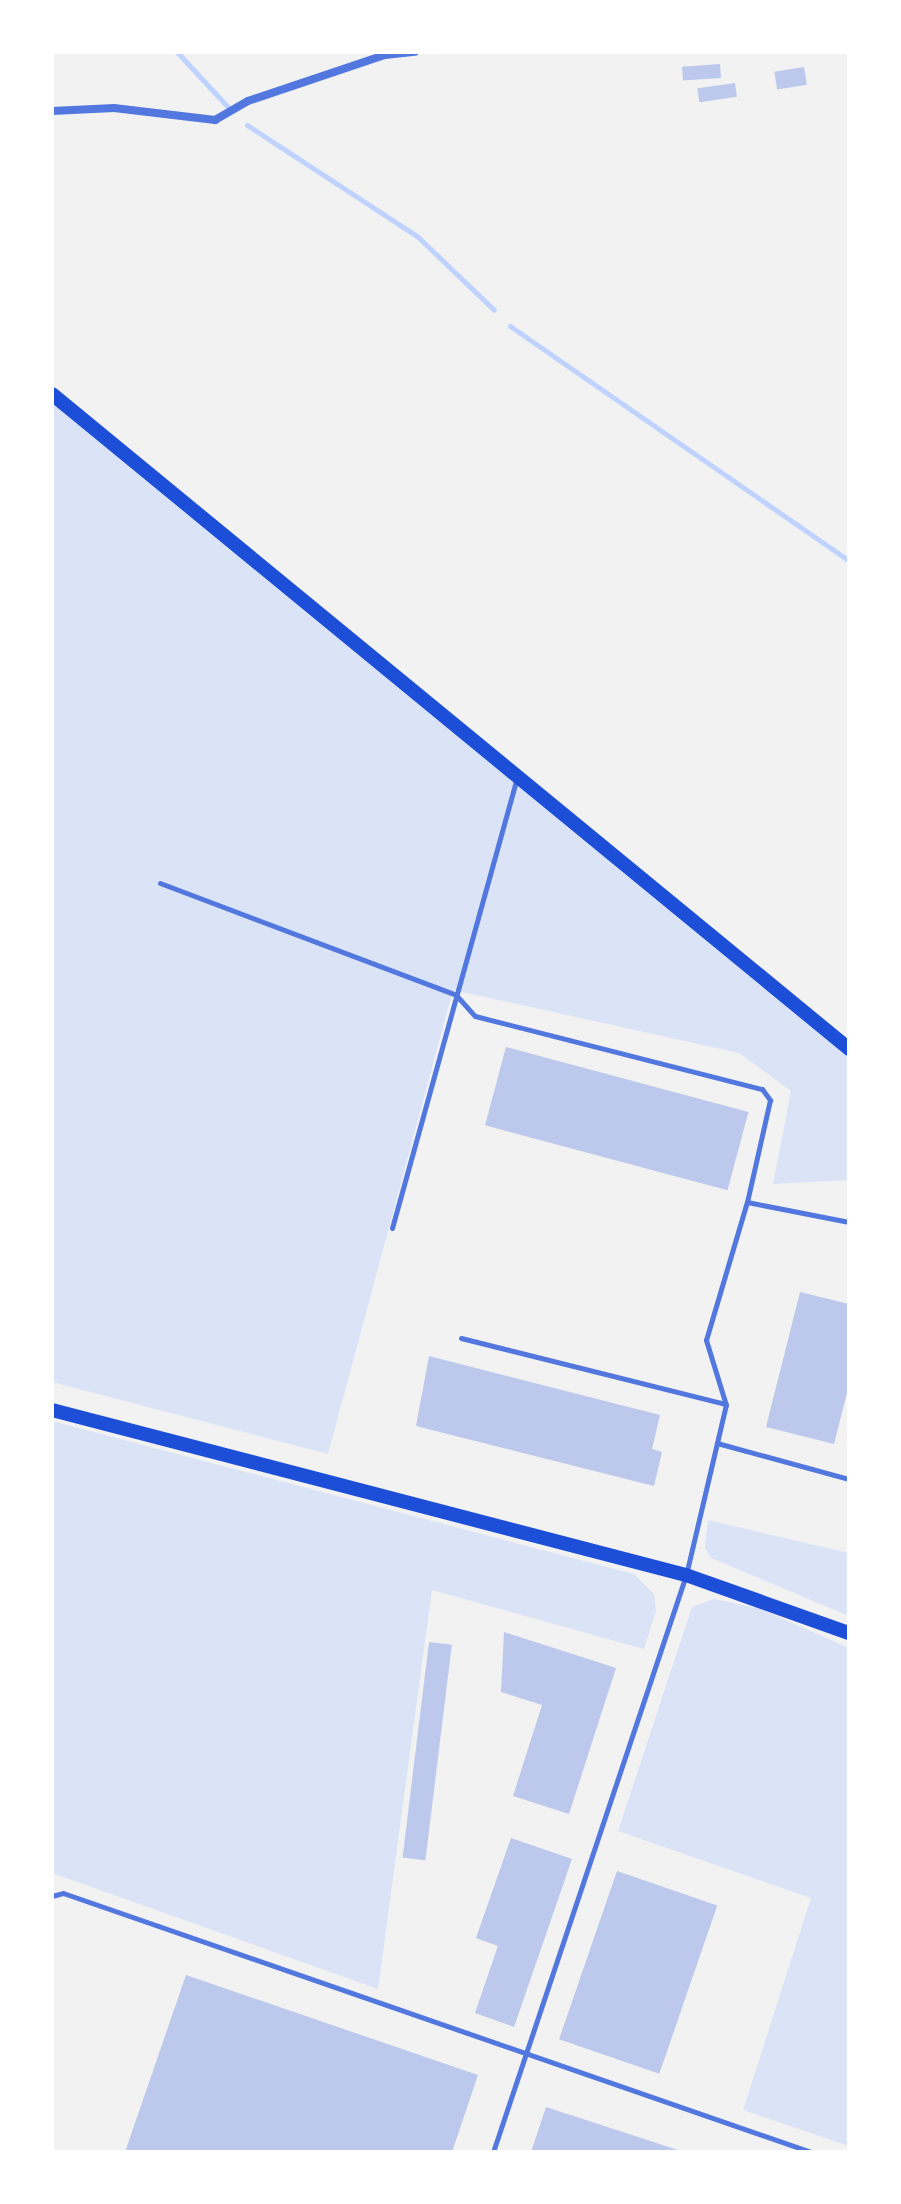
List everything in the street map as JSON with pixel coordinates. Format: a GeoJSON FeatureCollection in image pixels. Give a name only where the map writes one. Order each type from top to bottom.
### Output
{"type":"FeatureCollection","features":[{"type":"Feature","properties":{"kind":"main road"},"geometry":{"type":"LineString","coordinates":[[52,394],[849,1049]]}},
{"type":"Feature","properties":{"kind":"main road"},"geometry":{"type":"LineString","coordinates":[[52,1410],[686,1575],[849,1633]]}},
{"type":"Feature","properties":{"kind":"street"},"geometry":{"type":"LineString","coordinates":[[52,111],[114,108],[215,120],[248,101],[385,55],[415,52]]}},
{"type":"Feature","properties":{"kind":"lane"},"geometry":{"type":"LineString","coordinates":[[392,1228],[517,777]]}},
{"type":"Feature","properties":{"kind":"lane"},"geometry":{"type":"LineString","coordinates":[[160,883],[456,995],[475,1016],[762,1089],[770,1100],[747,1202],[706,1340],[726,1405],[686,1575],[493,2152]]}},
{"type":"Feature","properties":{"kind":"lane"},"geometry":{"type":"LineString","coordinates":[[747,1202],[849,1222]]}},
{"type":"Feature","properties":{"kind":"lane"},"geometry":{"type":"LineString","coordinates":[[461,1338],[726,1405]]}},
{"type":"Feature","properties":{"kind":"lane"},"geometry":{"type":"LineString","coordinates":[[717,1443],[849,1479]]}},
{"type":"Feature","properties":{"kind":"lane"},"geometry":{"type":"LineString","coordinates":[[52,1896],[63,1893],[811,2152]]}},
{"type":"Feature","properties":{"kind":"shaded area"},"geometry":{"type":"Polygon","coordinates":[[[52,392],[849,1044],[849,1180],[773,1184],[791,1091],[739,1053],[453,990],[328,1454],[52,1382],[52,392]]]}},
{"type":"Feature","properties":{"kind":"shaded area"},"geometry":{"type":"Polygon","coordinates":[[[52,1421],[634,1574],[654,1594],[656,1611],[644,1649],[432,1590],[378,1989],[52,1873],[52,1421]]]}},
{"type":"Feature","properties":{"kind":"shaded area"},"geometry":{"type":"Polygon","coordinates":[[[708,1520],[849,1553],[849,1616],[711,1558],[705,1548],[708,1520]]]}},
{"type":"Feature","properties":{"kind":"shaded area"},"geometry":{"type":"Polygon","coordinates":[[[714,1599],[758,1608],[849,1648],[849,2146],[743,2110],[811,1898],[618,1831],[692,1607],[714,1599]]]}},
{"type":"Feature","properties":{"kind":"building"},"geometry":{"type":"Polygon","coordinates":[[[720,64],[721,78],[683,81],[682,67],[720,64]]]}},
{"type":"Feature","properties":{"kind":"building"},"geometry":{"type":"Polygon","coordinates":[[[804,67],[807,85],[777,89],[774,72],[804,67]]]}},
{"type":"Feature","properties":{"kind":"building"},"geometry":{"type":"Polygon","coordinates":[[[735,83],[737,97],[699,102],[697,88],[735,83]]]}},
{"type":"Feature","properties":{"kind":"building"},"geometry":{"type":"Polygon","coordinates":[[[506,1047],[748,1112],[727,1190],[485,1125],[506,1047]]]}},
{"type":"Feature","properties":{"kind":"building"},"geometry":{"type":"Polygon","coordinates":[[[800,1292],[849,1304],[849,1385],[834,1444],[766,1427],[800,1292]]]}},
{"type":"Feature","properties":{"kind":"building"},"geometry":{"type":"Polygon","coordinates":[[[429,1356],[660,1415],[652,1449],[662,1452],[654,1486],[416,1426],[429,1356]]]}},
{"type":"Feature","properties":{"kind":"building"},"geometry":{"type":"Polygon","coordinates":[[[504,1632],[616,1668],[569,1814],[513,1796],[542,1705],[501,1692],[504,1632]]]}},
{"type":"Feature","properties":{"kind":"building"},"geometry":{"type":"Polygon","coordinates":[[[429,1642],[452,1645],[425,1860],[403,1857],[429,1642]]]}},
{"type":"Feature","properties":{"kind":"building"},"geometry":{"type":"Polygon","coordinates":[[[511,1838],[572,1859],[514,2027],[475,2013],[498,1946],[476,1938],[511,1838]]]}},
{"type":"Feature","properties":{"kind":"building"},"geometry":{"type":"Polygon","coordinates":[[[617,1871],[717,1906],[659,2074],[559,2039],[617,1871]]]}},
{"type":"Feature","properties":{"kind":"building"},"geometry":{"type":"Polygon","coordinates":[[[186,1975],[478,2075],[452,2152],[125,2152],[186,1975]]]}},
{"type":"Feature","properties":{"kind":"building"},"geometry":{"type":"Polygon","coordinates":[[[546,2107],[681,2151],[531,2152],[546,2107]]]}},
{"type":"Feature","properties":{"kind":"waterway"},"geometry":{"type":"LineString","coordinates":[[177,52],[227,106]]}},
{"type":"Feature","properties":{"kind":"waterway"},"geometry":{"type":"LineString","coordinates":[[247,125],[418,237],[494,310]]}},
{"type":"Feature","properties":{"kind":"waterway"},"geometry":{"type":"LineString","coordinates":[[510,326],[849,561]]}}]}
